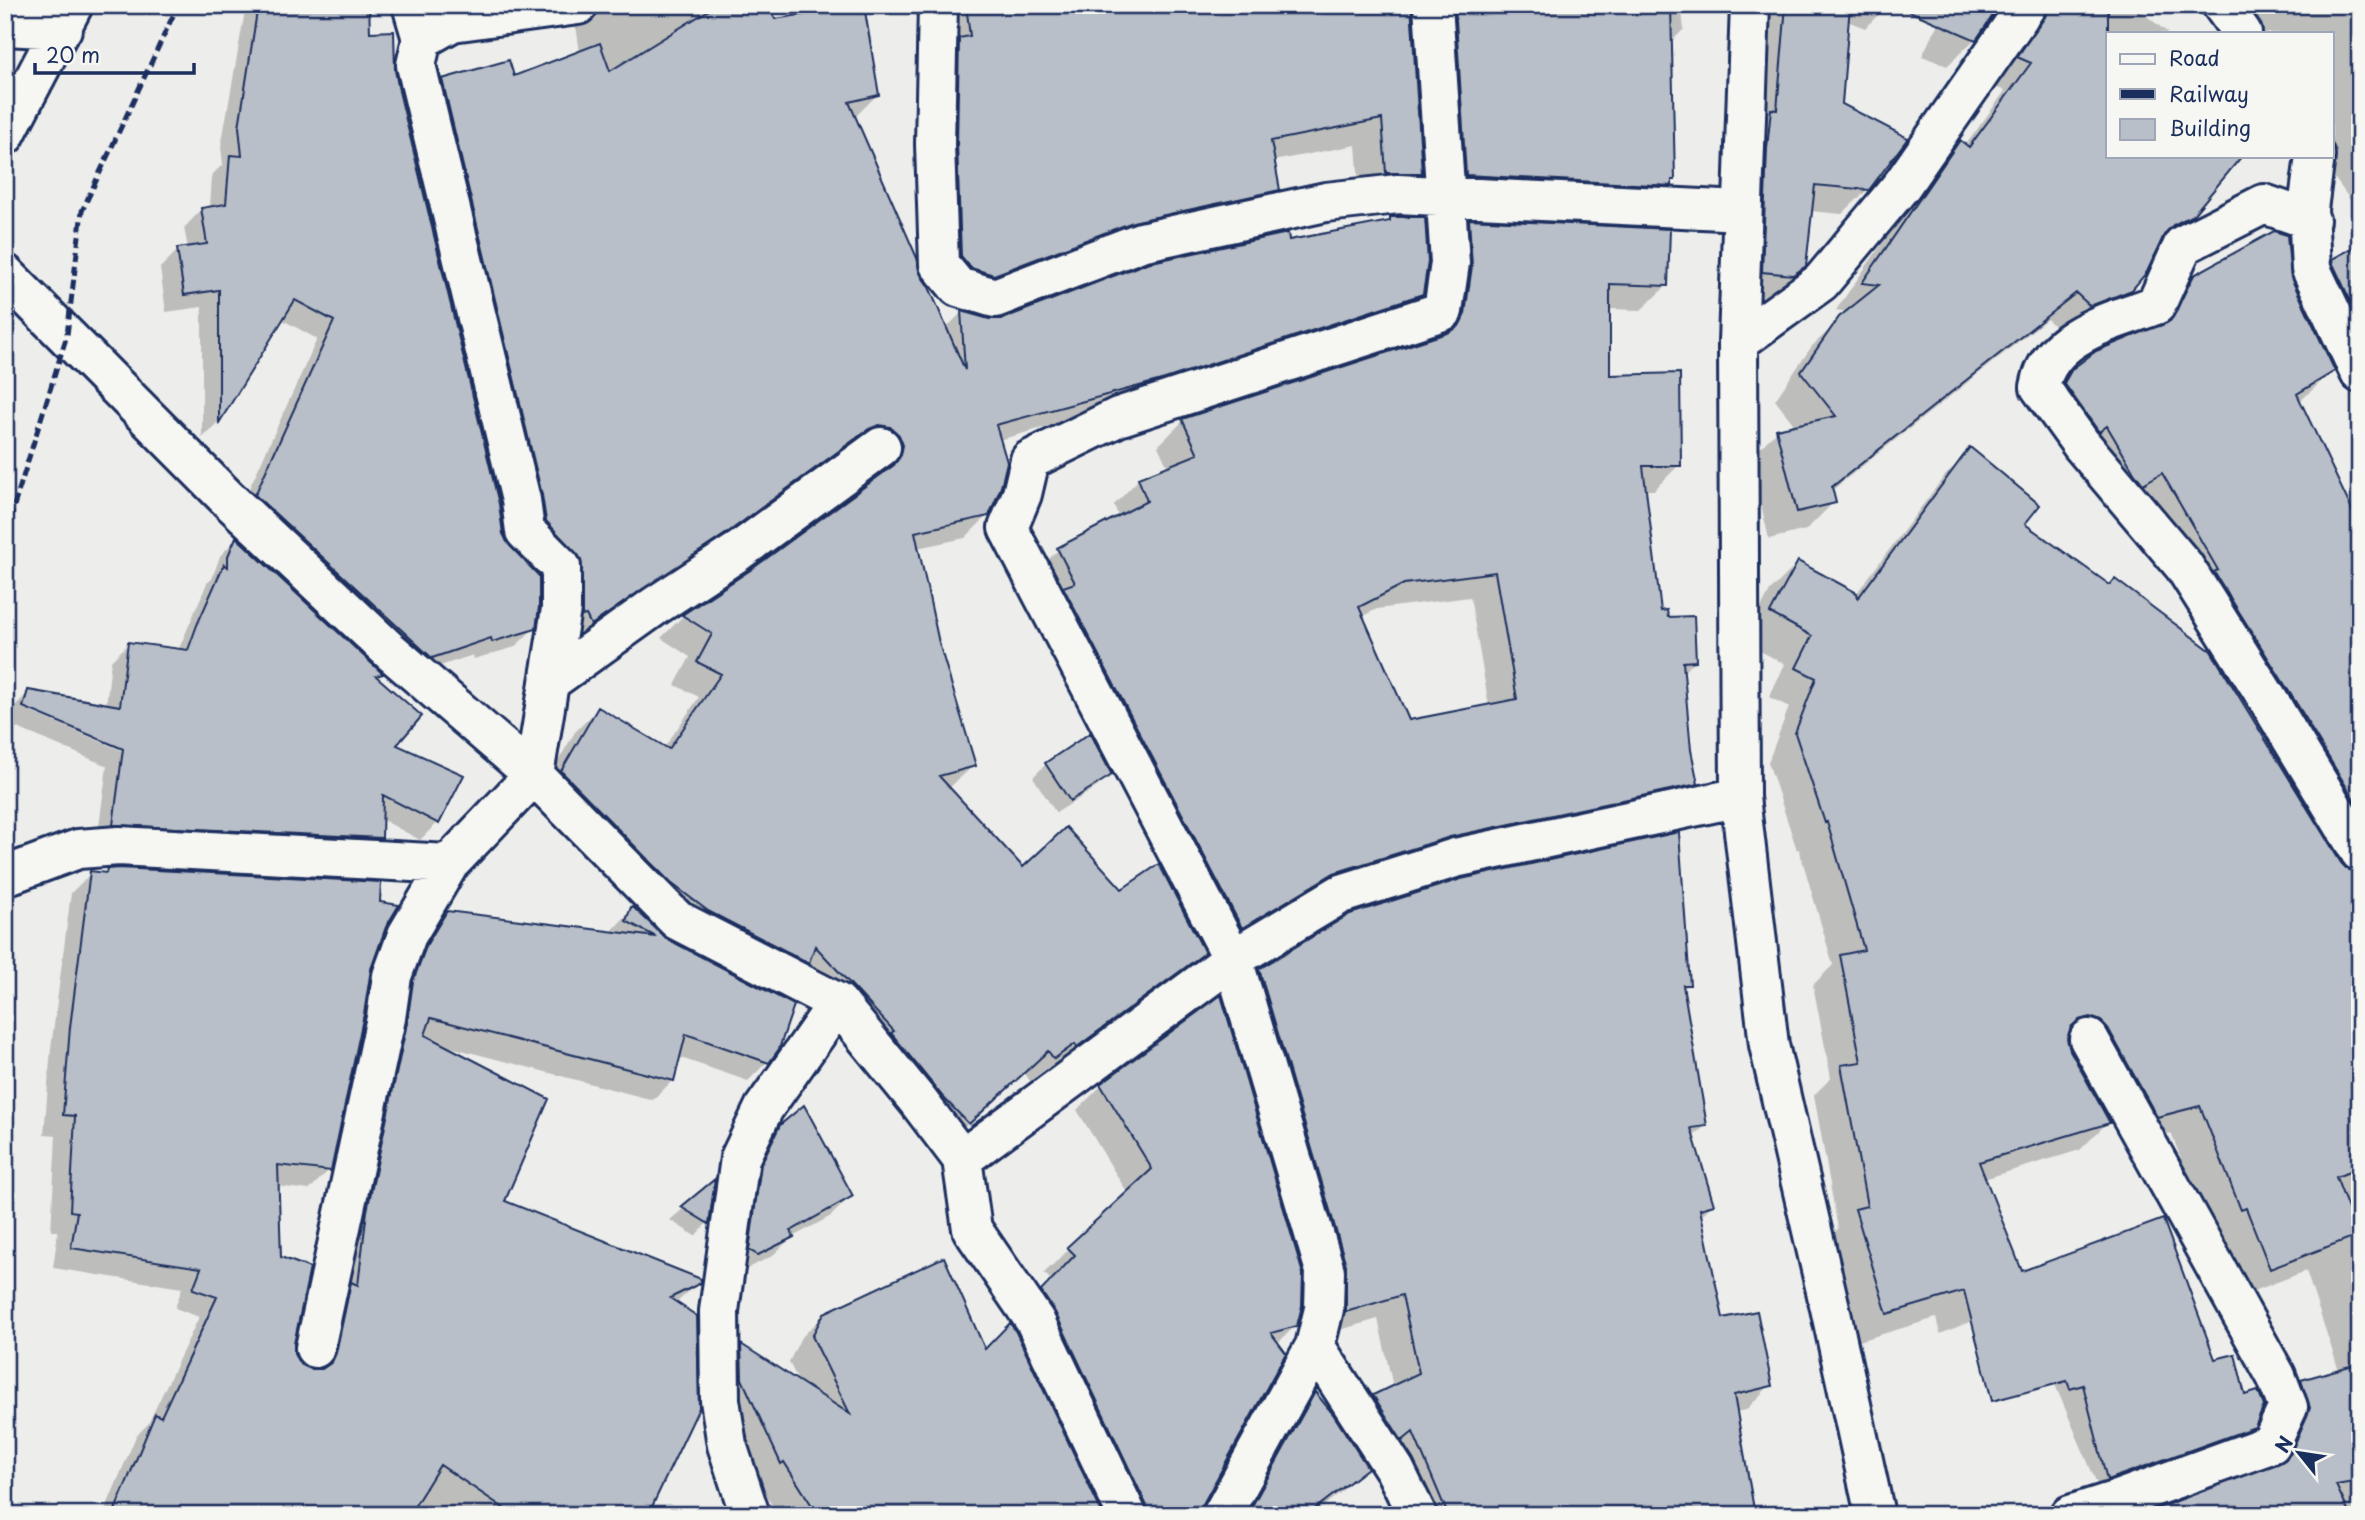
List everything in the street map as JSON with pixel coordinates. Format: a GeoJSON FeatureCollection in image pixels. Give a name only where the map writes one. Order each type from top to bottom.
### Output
{"type":"FeatureCollection","features":[{"type":"Feature","properties":{"kind":"street"},"geometry":{"type":"LineString","coordinates":[[315,1348],[386,1018],[392,976],[407,935],[449,864],[534,775],[561,609],[561,567],[525,531],[518,486],[416,65],[417,22],[452,22],[578,5]]}},
{"type":"Feature","properties":{"kind":"street"},"geometry":{"type":"LineString","coordinates":[[938,5],[935,145],[939,264],[958,287],[995,298],[1141,242],[1326,202],[1398,194],[1742,211]]}},
{"type":"Feature","properties":{"kind":"street"},"geometry":{"type":"LineString","coordinates":[[1222,1515],[1315,1346],[1324,1309],[1325,1271],[1233,959],[1008,528],[1022,494],[1030,460],[1118,416],[1443,311],[1450,263],[1433,5]]}},
{"type":"Feature","properties":{"kind":"street"},"geometry":{"type":"LineString","coordinates":[[1750,5],[1738,342],[1740,797],[1769,1045],[1875,1515]]}},
{"type":"Feature","properties":{"kind":"street"},"geometry":{"type":"LineString","coordinates":[[1738,342],[1821,282],[1902,185],[2027,5]]}},
{"type":"Feature","properties":{"kind":"street"},"geometry":{"type":"LineString","coordinates":[[2222,5],[2241,32]]}},
{"type":"Feature","properties":{"kind":"street"},"geometry":{"type":"LineString","coordinates":[[5,26],[67,17]]}},
{"type":"Feature","properties":{"kind":"street"},"geometry":{"type":"LineString","coordinates":[[5,135],[67,17]]}},
{"type":"Feature","properties":{"kind":"street"},"geometry":{"type":"LineString","coordinates":[[2315,158],[2308,209],[2311,269],[2360,373]]}},
{"type":"Feature","properties":{"kind":"street"},"geometry":{"type":"LineString","coordinates":[[2310,220],[2264,204],[2183,245],[2156,305],[2083,332],[2054,355],[2042,374],[2040,387],[2081,444],[2184,566],[2360,852]]}},
{"type":"Feature","properties":{"kind":"street"},"geometry":{"type":"LineString","coordinates":[[5,274],[227,499],[390,650],[534,775],[677,920],[838,1003],[962,1159],[972,1229],[1035,1321],[1127,1515]]}},
{"type":"Feature","properties":{"kind":"street"},"geometry":{"type":"LineString","coordinates":[[549,682],[655,606],[739,551],[881,447]]}},
{"type":"Feature","properties":{"kind":"street"},"geometry":{"type":"LineString","coordinates":[[962,1159],[1233,959],[1341,894],[1455,858],[1740,797]]}},
{"type":"Feature","properties":{"kind":"street"},"geometry":{"type":"LineString","coordinates":[[5,876],[78,849],[120,846],[449,864]]}},
{"type":"Feature","properties":{"kind":"street"},"geometry":{"type":"LineString","coordinates":[[750,1515],[727,1445],[720,1400],[719,1311],[740,1158],[764,1108],[838,1003]]}},
{"type":"Feature","properties":{"kind":"street"},"geometry":{"type":"LineString","coordinates":[[2070,1515],[2119,1508],[2271,1444],[2288,1407],[2276,1376],[2090,1039]]}},
{"type":"Feature","properties":{"kind":"street"},"geometry":{"type":"LineString","coordinates":[[1315,1346],[1395,1469],[1417,1515]]}},
{"type":"Feature","properties":{"kind":"building"},"geometry":{"type":"Polygon","coordinates":[[[258,5],[369,5],[370,32],[394,31],[395,70],[399,91],[499,504],[503,534],[510,546],[539,576],[536,629],[492,642],[491,638],[432,658],[255,495],[334,321],[295,300],[219,423],[219,290],[184,295],[177,248],[207,244],[201,208],[226,204],[230,155],[242,156],[239,127],[258,5]]]}},
{"type":"Feature","properties":{"kind":"building"},"geometry":{"type":"Polygon","coordinates":[[[717,5],[767,5],[775,19],[864,5],[879,95],[849,102],[917,258],[922,277],[929,287],[965,370],[961,311],[989,319],[1002,319],[1147,263],[1288,233],[1289,240],[1390,221],[1390,217],[1425,217],[1428,262],[1423,294],[1165,379],[996,425],[1007,462],[1001,487],[989,516],[915,532],[939,643],[976,766],[939,776],[1023,867],[1066,827],[1122,889],[1159,864],[1205,953],[1077,1047],[1075,1044],[1054,1059],[1048,1051],[969,1124],[942,1096],[891,1033],[894,1031],[815,946],[809,963],[708,911],[671,883],[561,771],[598,707],[669,749],[721,674],[697,662],[712,634],[682,615],[752,569],[894,465],[901,455],[903,445],[899,435],[890,427],[879,425],[869,429],[727,533],[591,625],[586,615],[582,616],[581,559],[546,521],[442,79],[509,60],[514,76],[600,43],[610,71],[717,5]]]}},
{"type":"Feature","properties":{"kind":"building"},"geometry":{"type":"Polygon","coordinates":[[[966,5],[1411,5],[1422,173],[1386,173],[1382,119],[1271,141],[1280,190],[1133,222],[994,275],[971,268],[961,256],[957,144],[959,38],[970,36],[966,5]]]}},
{"type":"Feature","properties":{"kind":"building"},"geometry":{"type":"Polygon","coordinates":[[[1455,5],[1671,5],[1675,180],[1672,180],[1672,186],[1466,175],[1455,5]]]}},
{"type":"Feature","properties":{"kind":"building"},"geometry":{"type":"Polygon","coordinates":[[[1786,5],[1850,5],[1842,104],[1908,138],[1869,190],[1815,185],[1806,266],[1793,275],[1762,272],[1767,149],[1771,109],[1777,110],[1786,5]]]}},
{"type":"Feature","properties":{"kind":"building"},"geometry":{"type":"Polygon","coordinates":[[[1895,5],[2000,5],[1976,40],[1895,5]]]}},
{"type":"Feature","properties":{"kind":"building"},"geometry":{"type":"Polygon","coordinates":[[[2049,5],[2108,5],[2106,158],[2240,158],[2193,215],[2173,225],[2164,235],[2147,272],[2132,290],[2090,306],[2076,293],[1832,487],[1836,503],[1797,512],[1776,429],[1836,416],[1801,372],[1839,317],[1879,285],[1862,283],[1960,140],[1969,147],[2031,63],[2017,57],[2045,17],[2049,5]]]}},
{"type":"Feature","properties":{"kind":"building"},"geometry":{"type":"Polygon","coordinates":[[[1469,219],[1670,229],[1668,286],[1610,284],[1610,375],[1680,373],[1681,466],[1643,466],[1661,611],[1667,610],[1668,617],[1694,616],[1696,661],[1683,662],[1691,750],[1698,784],[1450,837],[1334,873],[1242,928],[1063,587],[1075,583],[1057,548],[1147,501],[1138,478],[1198,454],[1182,419],[1450,332],[1459,326],[1465,314],[1472,266],[1469,219]],[[1495,572],[1404,584],[1359,607],[1409,720],[1517,699],[1495,572]]]}},
{"type":"Feature","properties":{"kind":"building"},"geometry":{"type":"Polygon","coordinates":[[[2274,231],[2287,235],[2291,278],[2335,371],[2297,394],[2360,527],[2360,809],[2214,572],[2218,570],[2162,473],[2143,484],[2107,426],[2099,432],[2064,383],[2072,369],[2096,351],[2170,321],[2194,275],[2274,231]]]}},
{"type":"Feature","properties":{"kind":"building"},"geometry":{"type":"Polygon","coordinates":[[[2360,244],[2360,321],[2332,259],[2360,244]]]}},
{"type":"Feature","properties":{"kind":"building"},"geometry":{"type":"Polygon","coordinates":[[[1970,447],[2040,505],[2025,524],[2110,585],[2115,579],[2211,651],[2341,863],[2349,871],[2360,874],[2360,1168],[2336,1177],[2358,1235],[2270,1269],[2246,1208],[2241,1210],[2200,1106],[2157,1117],[2108,1028],[2101,1021],[2090,1017],[2079,1020],[2071,1027],[2067,1039],[2070,1050],[2110,1123],[1979,1162],[2022,1271],[2163,1219],[2215,1359],[2235,1354],[2245,1395],[2258,1391],[2264,1406],[2255,1427],[2107,1480],[2083,1385],[2070,1389],[2067,1381],[1992,1401],[1964,1291],[1887,1314],[1855,1209],[1867,1206],[1841,1065],[1861,1062],[1840,955],[1864,950],[1827,822],[1825,823],[1795,733],[1816,678],[1796,668],[1812,636],[1770,613],[1798,561],[1857,593],[1858,598],[1970,447]]]}},
{"type":"Feature","properties":{"kind":"building"},"geometry":{"type":"Polygon","coordinates":[[[236,537],[383,674],[376,676],[422,716],[397,745],[464,775],[439,824],[383,795],[382,838],[113,825],[123,749],[23,707],[28,690],[120,706],[128,642],[188,650],[224,564],[228,567],[228,556],[236,537]]]}},
{"type":"Feature","properties":{"kind":"building"},"geometry":{"type":"Polygon","coordinates":[[[1090,733],[1112,775],[1070,801],[1045,763],[1090,733]]]}},
{"type":"Feature","properties":{"kind":"building"},"geometry":{"type":"Polygon","coordinates":[[[1679,832],[1690,985],[1683,985],[1707,1126],[1691,1128],[1714,1205],[1700,1209],[1723,1318],[1757,1311],[1772,1386],[1734,1395],[1755,1515],[1448,1515],[1413,1432],[1402,1441],[1373,1395],[1419,1373],[1402,1295],[1346,1312],[1346,1265],[1259,969],[1350,914],[1461,879],[1679,832]]]}},
{"type":"Feature","properties":{"kind":"building"},"geometry":{"type":"Polygon","coordinates":[[[107,869],[381,882],[380,902],[399,905],[386,927],[371,969],[331,1171],[278,1165],[281,1257],[310,1268],[294,1354],[300,1364],[311,1369],[322,1369],[332,1362],[351,1282],[358,1285],[367,1211],[407,1023],[413,981],[427,944],[447,911],[656,937],[626,921],[631,907],[667,939],[794,1005],[779,1049],[769,1063],[686,1034],[674,1081],[431,1018],[425,1035],[549,1099],[505,1201],[701,1279],[701,1283],[670,1298],[697,1316],[699,1408],[648,1515],[514,1515],[440,1465],[409,1515],[113,1515],[155,1414],[161,1417],[217,1297],[193,1289],[201,1268],[71,1248],[77,1212],[70,1211],[75,1116],[63,1115],[70,1027],[90,871],[106,873],[107,869]]]}},
{"type":"Feature","properties":{"kind":"building"},"geometry":{"type":"Polygon","coordinates":[[[1221,995],[1303,1274],[1302,1306],[1297,1326],[1271,1333],[1286,1353],[1203,1504],[1200,1515],[1149,1515],[1055,1312],[1041,1291],[1075,1255],[1067,1247],[1152,1169],[1100,1084],[1221,995]]]}},
{"type":"Feature","properties":{"kind":"building"},"geometry":{"type":"Polygon","coordinates":[[[804,1105],[853,1196],[791,1231],[794,1237],[758,1255],[749,1250],[761,1164],[780,1125],[804,1105]]]}},
{"type":"Feature","properties":{"kind":"building"},"geometry":{"type":"Polygon","coordinates":[[[715,1179],[709,1224],[681,1207],[715,1179]]]}},
{"type":"Feature","properties":{"kind":"building"},"geometry":{"type":"Polygon","coordinates":[[[944,1257],[985,1349],[1010,1323],[1016,1332],[1103,1515],[818,1515],[784,1462],[781,1464],[742,1379],[741,1344],[850,1414],[812,1336],[824,1313],[944,1257]]]}},
{"type":"Feature","properties":{"kind":"building"},"geometry":{"type":"Polygon","coordinates":[[[2360,1363],[2360,1481],[2336,1485],[2350,1515],[2161,1515],[2158,1508],[2285,1460],[2291,1453],[2310,1408],[2301,1380],[2360,1363]]]}},
{"type":"Feature","properties":{"kind":"building"},"geometry":{"type":"Polygon","coordinates":[[[1315,1392],[1333,1414],[1368,1468],[1307,1515],[1247,1515],[1315,1392]]]}},
{"type":"Feature","properties":{"kind":"railway"},"geometry":{"type":"LineString","coordinates":[[5,535],[67,335],[82,211],[178,5]]}}]}
